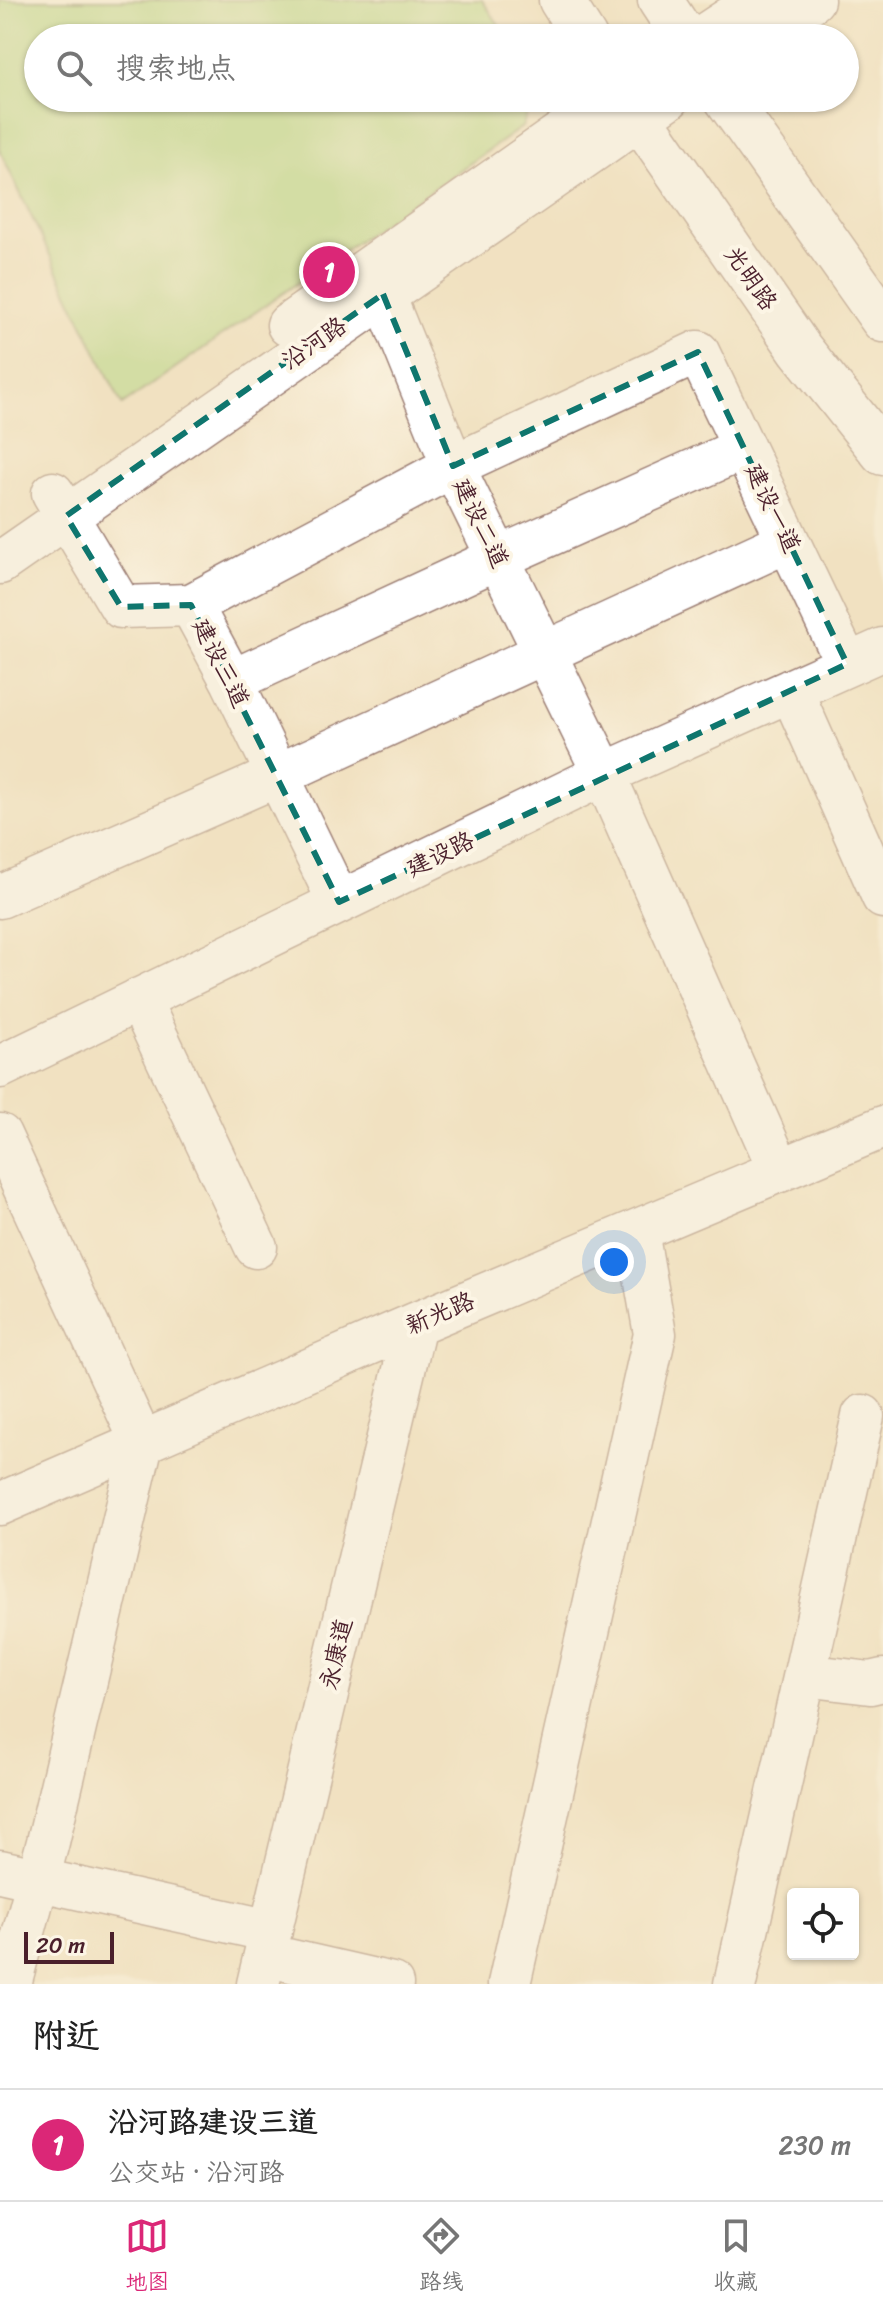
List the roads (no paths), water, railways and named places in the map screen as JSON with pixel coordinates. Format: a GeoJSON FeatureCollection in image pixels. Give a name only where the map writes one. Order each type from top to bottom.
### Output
{"type":"FeatureCollection","features":[{"type":"Feature","properties":{"kind":"main road"},"geometry":{"type":"LineString","coordinates":[[561,0],[576,24]]}},
{"type":"Feature","properties":{"kind":"main road"},"geometry":{"type":"LineString","coordinates":[[660,0],[676,24]]}},
{"type":"Feature","properties":{"kind":"main road","name":"光明路"},"geometry":{"type":"LineString","coordinates":[[642,112],[800,349],[883,453]]}},
{"type":"Feature","properties":{"kind":"main road"},"geometry":{"type":"LineString","coordinates":[[736,112],[883,320]]}},
{"type":"Feature","properties":{"kind":"street"},"geometry":{"type":"LineString","coordinates":[[721,24],[758,0]]}},
{"type":"Feature","properties":{"kind":"street"},"geometry":{"type":"LineString","coordinates":[[778,24],[813,0]]}},
{"type":"Feature","properties":{"kind":"street","name":"沿河路"},"geometry":{"type":"LineString","coordinates":[[0,563],[60,504],[377,280],[623,112]]}},
{"type":"Feature","properties":{"kind":"street","name":"建设二道"},"geometry":{"type":"LineString","coordinates":[[377,280],[453,466],[604,774],[780,1171]]}},
{"type":"Feature","properties":{"kind":"street","name":"建设一道"},"geometry":{"type":"LineString","coordinates":[[453,466],[698,352],[788,541],[865,657]]}},
{"type":"Feature","properties":{"kind":"street"},"geometry":{"type":"LineString","coordinates":[[232,681],[744,448]]}},
{"type":"Feature","properties":{"kind":"street"},"geometry":{"type":"LineString","coordinates":[[191,605],[453,466]]}},
{"type":"Feature","properties":{"kind":"street","name":"沿河路"},"geometry":{"type":"LineString","coordinates":[[0,531],[60,504]]}},
{"type":"Feature","properties":{"kind":"street","name":"建设三道"},"geometry":{"type":"LineString","coordinates":[[60,504],[121,607],[191,605],[232,681],[339,902]]}},
{"type":"Feature","properties":{"kind":"street"},"geometry":{"type":"LineString","coordinates":[[0,897],[276,776],[788,541]]}},
{"type":"Feature","properties":{"kind":"street","name":"建设路"},"geometry":{"type":"LineString","coordinates":[[0,1067],[604,774],[865,657]]}},
{"type":"Feature","properties":{"kind":"street"},"geometry":{"type":"LineString","coordinates":[[791,690],[883,897]]}},
{"type":"Feature","properties":{"kind":"street"},"geometry":{"type":"LineString","coordinates":[[139,999],[256,1247]]}},
{"type":"Feature","properties":{"kind":"street","name":"新光路"},"geometry":{"type":"LineString","coordinates":[[0,1504],[415,1324],[883,1127]]}},
{"type":"Feature","properties":{"kind":"street"},"geometry":{"type":"LineString","coordinates":[[0,1135],[142,1443],[18,1876],[10,1984]]}},
{"type":"Feature","properties":{"kind":"street"},"geometry":{"type":"LineString","coordinates":[[509,1984],[655,1334],[637,1231]]}},
{"type":"Feature","properties":{"kind":"street","name":"永康道"},"geometry":{"type":"LineString","coordinates":[[265,1957],[415,1324]]}},
{"type":"Feature","properties":{"kind":"street"},"geometry":{"type":"LineString","coordinates":[[735,1984],[863,1416]]}},
{"type":"Feature","properties":{"kind":"street"},"geometry":{"type":"LineString","coordinates":[[805,1675],[870,1683],[883,1680]]}},
{"type":"Feature","properties":{"kind":"street"},"geometry":{"type":"LineString","coordinates":[[18,1876],[265,1957],[392,1984]]}},
{"type":"Feature","properties":{"kind":"place","name":"沿河路建设三道"},"geometry":{"type":"Point","coordinates":[329,272]}}]}
